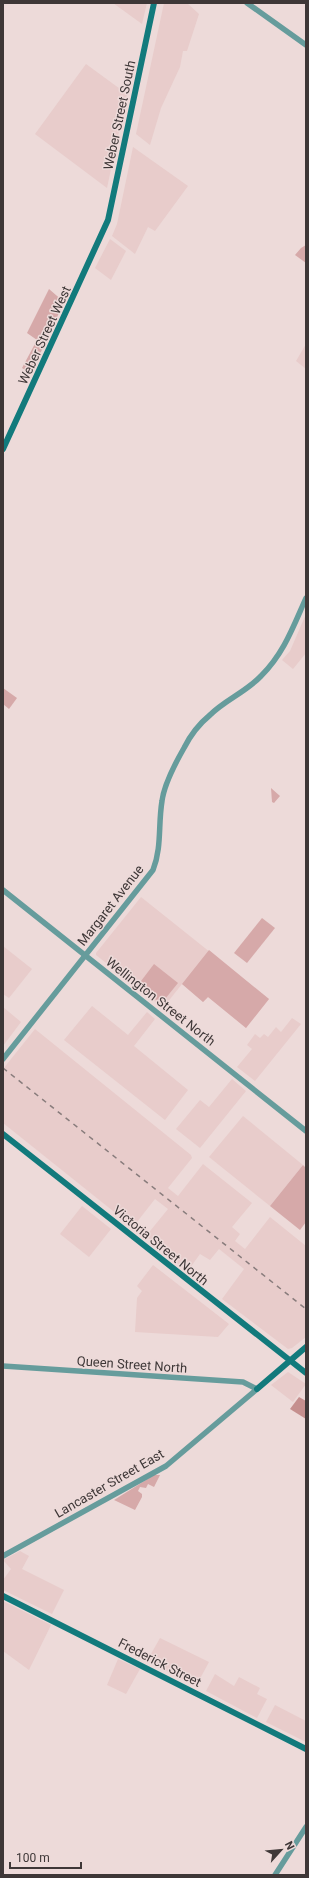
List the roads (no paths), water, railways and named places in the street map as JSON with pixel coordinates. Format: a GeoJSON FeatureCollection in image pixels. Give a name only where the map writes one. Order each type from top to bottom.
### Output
{"type":"FeatureCollection","features":[{"type":"Feature","properties":{"kind":"main road","name":"Weber Street South"},"geometry":{"type":"LineString","coordinates":[[104,231],[110,213],[154,3]]}},
{"type":"Feature","properties":{"kind":"main road","name":"Weber Street West"},"geometry":{"type":"LineString","coordinates":[[3,449],[104,231]]}},
{"type":"Feature","properties":{"kind":"main road","name":"Victoria Street North"},"geometry":{"type":"LineString","coordinates":[[3,1134],[306,1373]]}},
{"type":"Feature","properties":{"kind":"main road"},"geometry":{"type":"LineString","coordinates":[[257,1389],[306,1347]]}},
{"type":"Feature","properties":{"kind":"main road","name":"Frederick Street"},"geometry":{"type":"LineString","coordinates":[[3,1596],[306,1749]]}},
{"type":"Feature","properties":{"kind":"street"},"geometry":{"type":"LineString","coordinates":[[247,3],[306,45]]}},
{"type":"Feature","properties":{"kind":"street","name":"Margaret Avenue"},"geometry":{"type":"LineString","coordinates":[[3,1058],[153,870],[157,860],[160,842],[162,800],[184,748],[195,730],[210,714],[261,676],[287,642],[306,598]]}},
{"type":"Feature","properties":{"kind":"street","name":"Wellington Street North"},"geometry":{"type":"LineString","coordinates":[[3,890],[306,1131]]}},
{"type":"Feature","properties":{"kind":"street","name":"Queen Street North"},"geometry":{"type":"LineString","coordinates":[[3,1366],[243,1382],[257,1389]]}},
{"type":"Feature","properties":{"kind":"street","name":"Lancaster Street East"},"geometry":{"type":"LineString","coordinates":[[3,1556],[166,1466],[257,1389]]}},
{"type":"Feature","properties":{"kind":"street"},"geometry":{"type":"LineString","coordinates":[[275,1875],[306,1827]]}},
{"type":"Feature","properties":{"kind":"railway"},"geometry":{"type":"LineString","coordinates":[[3,1068],[306,1309]]}}]}
